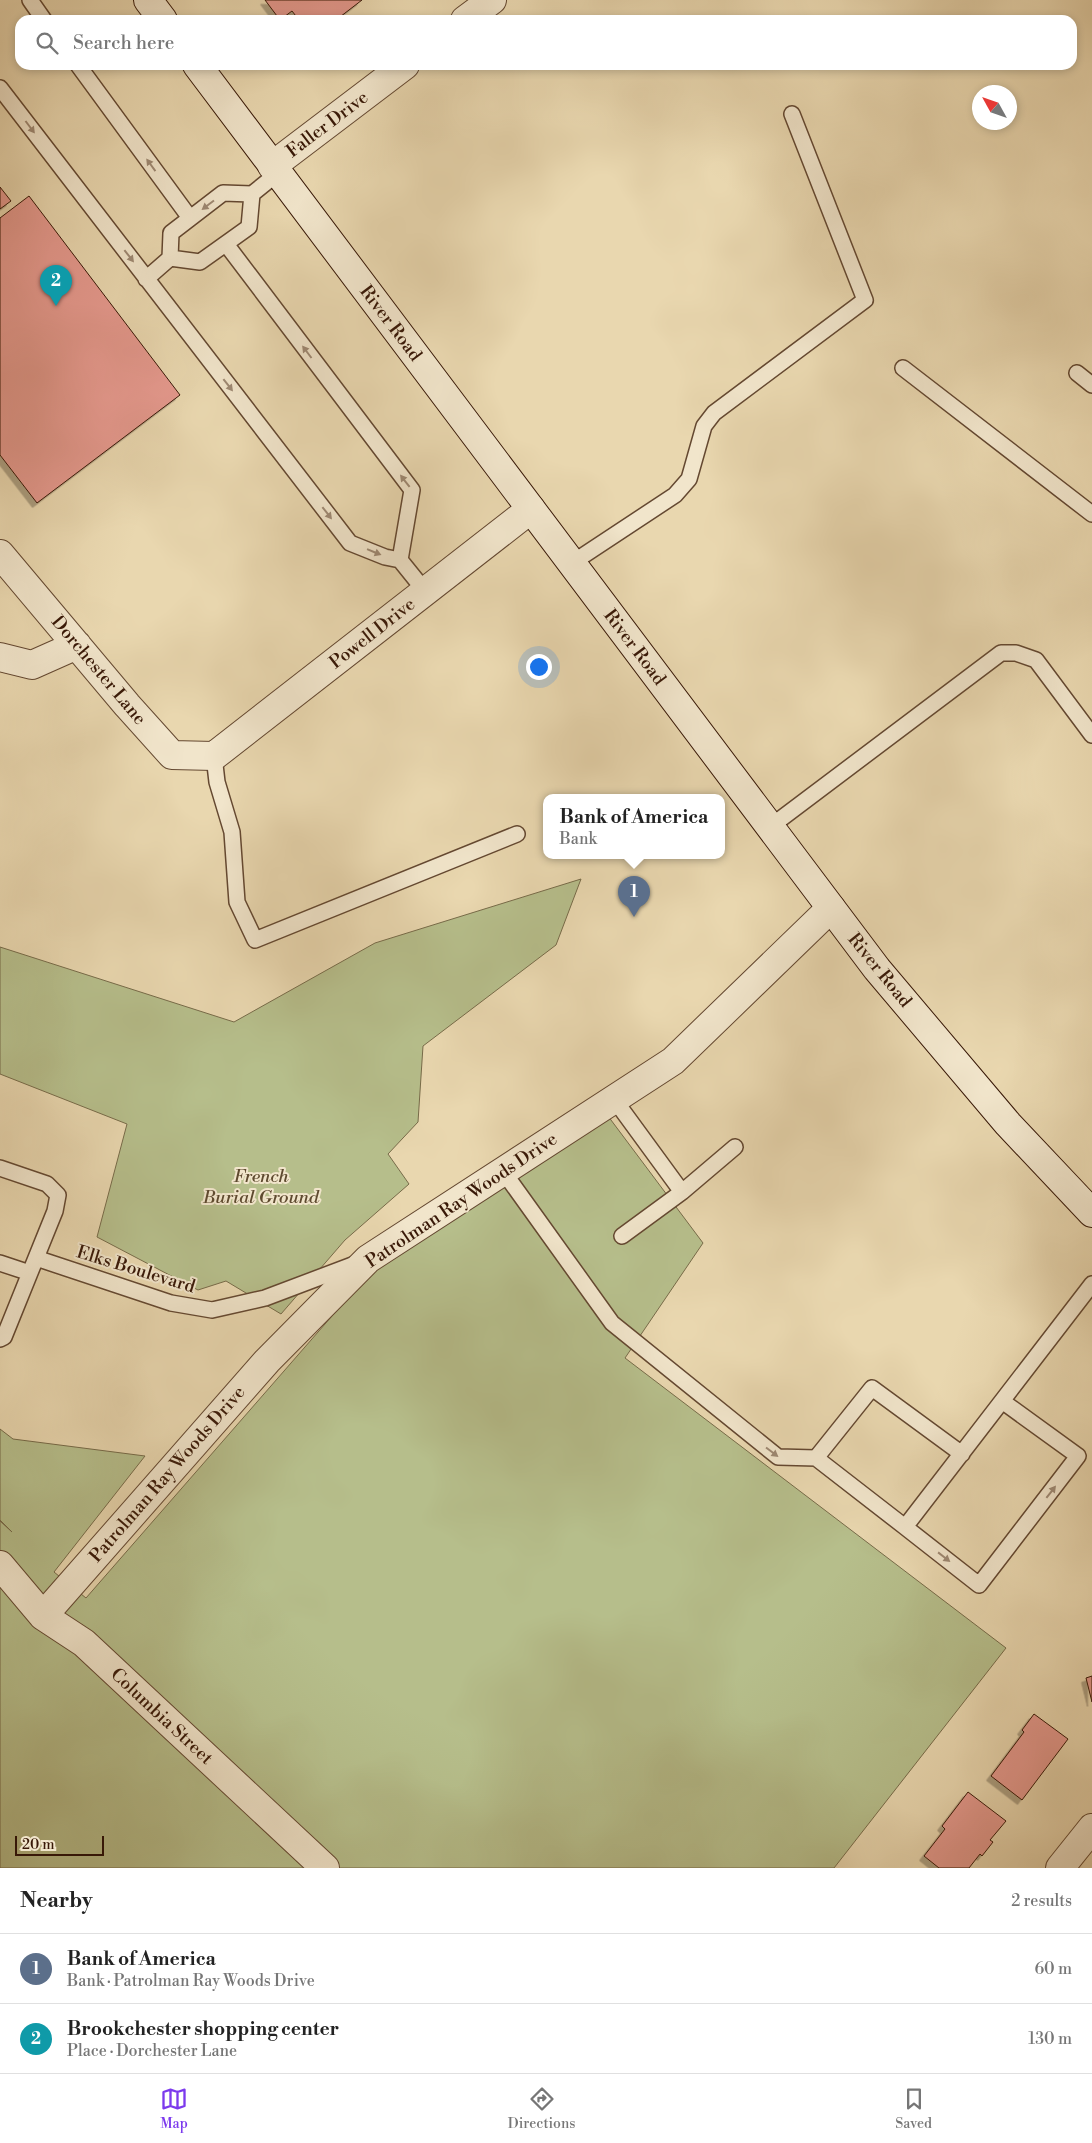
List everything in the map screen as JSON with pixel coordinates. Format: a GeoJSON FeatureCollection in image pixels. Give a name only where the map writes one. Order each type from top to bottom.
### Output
{"type":"FeatureCollection","features":[{"type":"Feature","properties":{"kind":"street"},"geometry":{"type":"LineString","coordinates":[[148,0],[159,15]]}},
{"type":"Feature","properties":{"kind":"street"},"geometry":{"type":"LineString","coordinates":[[472,15],[492,0]]}},
{"type":"Feature","properties":{"kind":"street","name":"River Road"},"geometry":{"type":"LineString","coordinates":[[201,70],[877,969],[1008,1124],[1092,1213]]}},
{"type":"Feature","properties":{"kind":"street","name":"Faller Drive"},"geometry":{"type":"LineString","coordinates":[[275,169],[400,70]]}},
{"type":"Feature","properties":{"kind":"street","name":"Powell Drive"},"geometry":{"type":"LineString","coordinates":[[214,756],[531,509]]}},
{"type":"Feature","properties":{"kind":"street","name":"Dorchester Lane"},"geometry":{"type":"LineString","coordinates":[[0,554],[127,705],[172,755],[214,756]]}},
{"type":"Feature","properties":{"kind":"street"},"geometry":{"type":"LineString","coordinates":[[0,657],[32,665],[77,645]]}},
{"type":"Feature","properties":{"kind":"street","name":"Patrolman Ray Woods Drive"},"geometry":{"type":"LineString","coordinates":[[43,1616],[267,1361],[368,1259],[673,1061],[831,908]]}},
{"type":"Feature","properties":{"kind":"street","name":"Columbia Street"},"geometry":{"type":"LineString","coordinates":[[0,1566],[43,1616],[84,1643],[325,1868]]}},
{"type":"Feature","properties":{"kind":"street"},"geometry":{"type":"LineString","coordinates":[[1060,1868],[1092,1828]]}},
{"type":"Feature","properties":{"kind":"lane"},"geometry":{"type":"LineString","coordinates":[[30,0],[40,15]]}},
{"type":"Feature","properties":{"kind":"lane"},"geometry":{"type":"LineString","coordinates":[[82,70],[190,218]]}},
{"type":"Feature","properties":{"kind":"lane"},"geometry":{"type":"LineString","coordinates":[[0,88],[350,542],[385,557],[400,560],[425,591]]}},
{"type":"Feature","properties":{"kind":"lane"},"geometry":{"type":"LineString","coordinates":[[572,563],[675,495],[689,478],[704,426],[714,413],[865,300],[792,114]]}},
{"type":"Feature","properties":{"kind":"lane"},"geometry":{"type":"LineString","coordinates":[[170,258],[200,262],[249,227],[252,194],[275,169]]}},
{"type":"Feature","properties":{"kind":"lane"},"geometry":{"type":"LineString","coordinates":[[146,279],[170,258],[171,232],[222,193],[252,194]]}},
{"type":"Feature","properties":{"kind":"lane"},"geometry":{"type":"LineString","coordinates":[[226,244],[412,490],[400,560]]}},
{"type":"Feature","properties":{"kind":"lane"},"geometry":{"type":"LineString","coordinates":[[903,368],[1092,514]]}},
{"type":"Feature","properties":{"kind":"lane"},"geometry":{"type":"LineString","coordinates":[[1077,373],[1092,385]]}},
{"type":"Feature","properties":{"kind":"lane"},"geometry":{"type":"LineString","coordinates":[[770,827],[1001,653],[1016,653],[1036,660],[1092,735]]}},
{"type":"Feature","properties":{"kind":"lane"},"geometry":{"type":"LineString","coordinates":[[214,756],[217,782],[232,832],[236,902],[255,940],[517,834]]}},
{"type":"Feature","properties":{"kind":"lane"},"geometry":{"type":"LineString","coordinates":[[614,1099],[682,1192]]}},
{"type":"Feature","properties":{"kind":"lane"},"geometry":{"type":"LineString","coordinates":[[622,1236],[682,1192],[735,1147]]}},
{"type":"Feature","properties":{"kind":"lane"},"geometry":{"type":"LineString","coordinates":[[0,1168],[47,1184],[58,1195],[56,1211],[4,1337],[0,1339]]}},
{"type":"Feature","properties":{"kind":"lane"},"geometry":{"type":"LineString","coordinates":[[503,1171],[612,1323],[778,1457],[816,1458],[979,1585],[1078,1456],[1002,1401]]}},
{"type":"Feature","properties":{"kind":"lane","name":"Elks Boulevard"},"geometry":{"type":"LineString","coordinates":[[36,1258],[171,1303],[212,1310],[265,1298],[368,1259]]}},
{"type":"Feature","properties":{"kind":"lane"},"geometry":{"type":"LineString","coordinates":[[0,1263],[30,1273]]}},
{"type":"Feature","properties":{"kind":"lane"},"geometry":{"type":"LineString","coordinates":[[905,1527],[1092,1284]]}},
{"type":"Feature","properties":{"kind":"lane"},"geometry":{"type":"LineString","coordinates":[[816,1458],[872,1388],[962,1454]]}},
{"type":"Feature","properties":{"kind":"green space","name":"French Burial Ground"},"geometry":{"type":"Polygon","coordinates":[[[581,879],[556,945],[423,1046],[418,1122],[388,1154],[409,1184],[345,1240],[281,1314],[226,1281],[198,1290],[97,1237],[127,1124],[0,1074],[0,947],[234,1022],[375,943],[581,879]]]}},
{"type":"Feature","properties":{"kind":"green space"},"geometry":{"type":"Polygon","coordinates":[[[602,1108],[703,1243],[625,1358],[1006,1648],[834,1868],[0,1868],[0,1521],[12,1532],[0,1520],[0,1429],[13,1439],[145,1456],[54,1572],[86,1598],[373,1269],[602,1108]]]}},
{"type":"Feature","properties":{"kind":"building"},"geometry":{"type":"Polygon","coordinates":[[[265,0],[362,0],[342,15],[295,15],[292,11],[287,15],[276,15],[265,0]]]}},
{"type":"Feature","properties":{"kind":"building"},"geometry":{"type":"Polygon","coordinates":[[[0,187],[11,201],[0,209],[0,187]]]}},
{"type":"Feature","properties":{"kind":"building"},"geometry":{"type":"Polygon","coordinates":[[[29,196],[180,395],[37,503],[0,455],[0,218],[29,196]]]}},
{"type":"Feature","properties":{"kind":"building"},"geometry":{"type":"Polygon","coordinates":[[[1092,1676],[1092,1702],[1086,1678],[1092,1676]]]}},
{"type":"Feature","properties":{"kind":"building"},"geometry":{"type":"Polygon","coordinates":[[[1034,1714],[1068,1739],[1022,1800],[991,1776],[1024,1732],[1022,1730],[1034,1714]]]}},
{"type":"Feature","properties":{"kind":"building"},"geometry":{"type":"Polygon","coordinates":[[[968,1792],[1006,1821],[990,1840],[993,1842],[982,1856],[980,1854],[969,1868],[939,1868],[924,1856],[945,1829],[942,1826],[968,1792]]]}},
{"type":"Feature","properties":{"kind":"place","name":"Brookchester shopping center"},"geometry":{"type":"Point","coordinates":[56,306]}},
{"type":"Feature","properties":{"kind":"place","name":"Bank of America"},"geometry":{"type":"Point","coordinates":[634,917]}}]}
